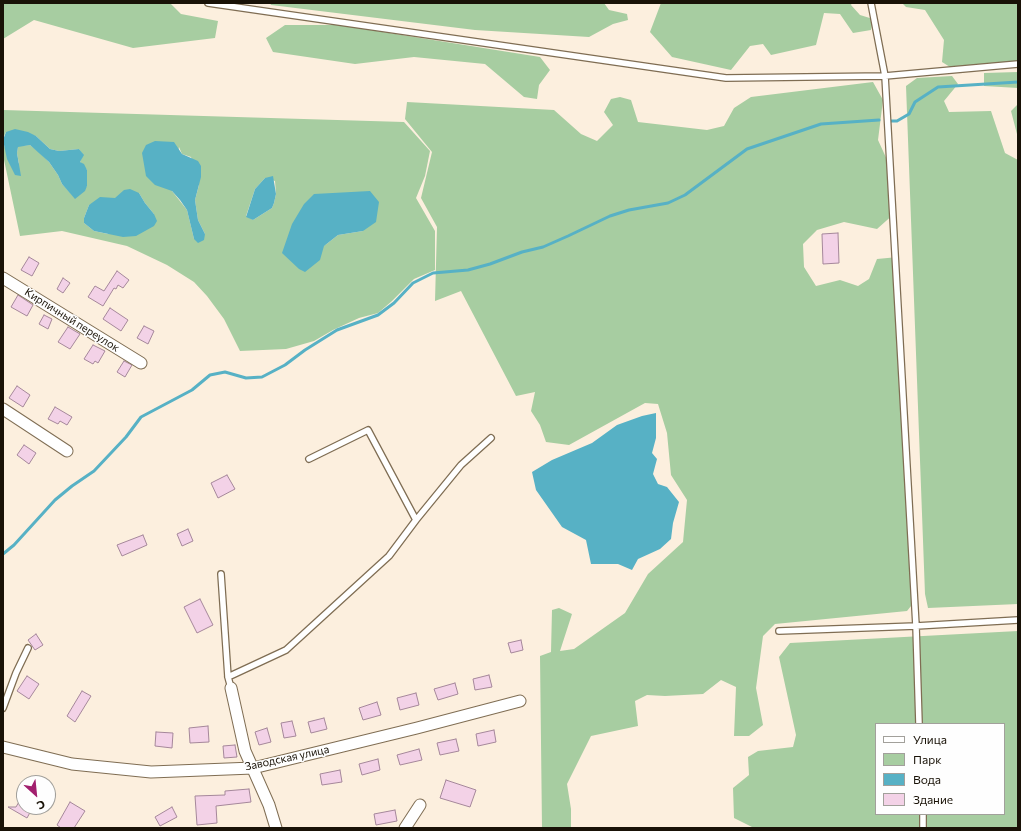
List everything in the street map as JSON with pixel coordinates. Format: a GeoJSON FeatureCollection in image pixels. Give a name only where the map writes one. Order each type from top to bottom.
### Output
{"type":"FeatureCollection","features":[{"type":"Feature","properties":{"kind":"street","name":"Кирпичный переулок"},"geometry":{"type":"LineString","coordinates":[[3,278],[141,363]]}},
{"type":"Feature","properties":{"kind":"street"},"geometry":{"type":"LineString","coordinates":[[3,409],[67,451]]}},
{"type":"Feature","properties":{"kind":"street"},"geometry":{"type":"LineString","coordinates":[[231,688],[245,751],[269,805],[276,828]]}},
{"type":"Feature","properties":{"kind":"street","name":"Заводская улица"},"geometry":{"type":"LineString","coordinates":[[3,747],[72,764],[150,772],[253,768],[520,701]]}},
{"type":"Feature","properties":{"kind":"street"},"geometry":{"type":"LineString","coordinates":[[405,828],[420,805]]}},
{"type":"Feature","properties":{"kind":"lane"},"geometry":{"type":"LineString","coordinates":[[208,3],[726,78],[885,76],[1018,64]]}},
{"type":"Feature","properties":{"kind":"lane"},"geometry":{"type":"LineString","coordinates":[[262,3],[262,11]]}},
{"type":"Feature","properties":{"kind":"lane"},"geometry":{"type":"LineString","coordinates":[[871,3],[885,76],[916,626],[919,723]]}},
{"type":"Feature","properties":{"kind":"lane"},"geometry":{"type":"LineString","coordinates":[[309,459],[368,430],[416,520]]}},
{"type":"Feature","properties":{"kind":"lane"},"geometry":{"type":"LineString","coordinates":[[228,677],[286,650],[390,556],[416,520],[461,465],[491,438]]}},
{"type":"Feature","properties":{"kind":"lane"},"geometry":{"type":"LineString","coordinates":[[221,574],[228,677],[231,688]]}},
{"type":"Feature","properties":{"kind":"lane"},"geometry":{"type":"LineString","coordinates":[[779,631],[916,626],[1018,620]]}},
{"type":"Feature","properties":{"kind":"lane"},"geometry":{"type":"LineString","coordinates":[[3,708],[16,673],[28,648]]}},
{"type":"Feature","properties":{"kind":"lane"},"geometry":{"type":"LineString","coordinates":[[922,815],[923,828]]}},
{"type":"Feature","properties":{"kind":"green space"},"geometry":{"type":"Polygon","coordinates":[[[3,3],[170,3],[181,14],[218,21],[215,38],[133,48],[34,20],[3,39],[3,3]]]}},
{"type":"Feature","properties":{"kind":"green space"},"geometry":{"type":"Polygon","coordinates":[[[270,3],[604,3],[609,10],[627,14],[628,20],[613,24],[589,37],[475,30],[271,5],[270,3]]]}},
{"type":"Feature","properties":{"kind":"green space"},"geometry":{"type":"Polygon","coordinates":[[[661,3],[852,3],[851,5],[860,15],[873,19],[871,30],[853,33],[840,14],[824,13],[816,45],[771,55],[763,44],[750,46],[731,70],[672,57],[650,32],[661,3]]]}},
{"type":"Feature","properties":{"kind":"green space"},"geometry":{"type":"Polygon","coordinates":[[[902,3],[1018,3],[1018,64],[950,67],[942,62],[944,40],[925,10],[906,7],[902,3]]]}},
{"type":"Feature","properties":{"kind":"green space"},"geometry":{"type":"Polygon","coordinates":[[[285,25],[339,25],[540,57],[550,70],[539,85],[537,99],[524,97],[485,64],[414,57],[355,64],[273,52],[266,38],[285,25]]]}},
{"type":"Feature","properties":{"kind":"green space"},"geometry":{"type":"Polygon","coordinates":[[[1018,72],[1018,88],[984,86],[984,73],[1018,72]]]}},
{"type":"Feature","properties":{"kind":"green space"},"geometry":{"type":"Polygon","coordinates":[[[952,76],[958,84],[944,101],[949,112],[991,111],[1005,153],[1018,160],[1018,604],[928,608],[925,594],[906,86],[917,78],[952,76]]]}},
{"type":"Feature","properties":{"kind":"green space"},"geometry":{"type":"Polygon","coordinates":[[[873,82],[883,100],[878,140],[894,175],[895,213],[877,229],[844,222],[817,230],[803,244],[804,267],[816,286],[840,280],[858,286],[869,279],[877,259],[898,257],[915,601],[907,611],[775,624],[763,636],[756,688],[763,725],[749,736],[734,736],[736,687],[721,680],[703,694],[665,696],[647,695],[635,701],[638,726],[591,736],[567,784],[571,809],[571,828],[542,828],[540,656],[551,652],[552,610],[559,608],[572,614],[560,651],[574,649],[625,613],[648,574],[683,542],[687,500],[671,475],[667,433],[658,404],[645,403],[569,445],[546,442],[540,425],[531,411],[535,392],[516,396],[461,291],[435,301],[437,227],[421,198],[432,152],[405,119],[407,102],[554,110],[581,134],[597,141],[613,125],[604,112],[611,99],[620,97],[631,100],[638,122],[707,130],[724,126],[734,108],[751,97],[873,82]]]}},
{"type":"Feature","properties":{"kind":"green space"},"geometry":{"type":"Polygon","coordinates":[[[1018,104],[1018,138],[1011,111],[1018,104]]]}},
{"type":"Feature","properties":{"kind":"green space"},"geometry":{"type":"Polygon","coordinates":[[[3,110],[404,122],[430,151],[425,176],[416,198],[435,231],[435,270],[414,279],[378,313],[359,318],[314,341],[286,349],[240,351],[224,319],[207,296],[194,282],[167,265],[127,246],[62,231],[20,236],[3,155],[3,140],[5,148],[19,164],[17,153],[18,146],[30,145],[39,152],[49,162],[62,184],[75,198],[87,186],[87,170],[80,162],[83,155],[79,149],[59,151],[50,149],[36,136],[6,132],[3,138],[3,110]],[[179,147],[172,191],[187,210],[194,239],[205,234],[198,220],[195,200],[199,185],[191,157],[182,154],[179,147]],[[265,178],[255,189],[246,216],[253,220],[272,208],[276,194],[275,181],[265,178]],[[370,191],[324,246],[338,235],[363,231],[370,191]],[[139,193],[89,205],[84,218],[84,223],[94,231],[108,234],[154,214],[139,193]]]}},
{"type":"Feature","properties":{"kind":"green space"},"geometry":{"type":"Polygon","coordinates":[[[1018,631],[1018,828],[754,828],[734,818],[733,788],[749,775],[748,757],[758,751],[793,747],[796,735],[779,657],[790,643],[1018,631]]]}},
{"type":"Feature","properties":{"kind":"water"},"geometry":{"type":"Polygon","coordinates":[[[15,129],[28,132],[36,136],[50,149],[59,151],[79,149],[84,155],[80,162],[84,164],[87,170],[87,186],[85,191],[75,199],[62,184],[49,162],[30,145],[18,147],[17,153],[21,176],[15,175],[7,159],[3,140],[6,132],[15,129]]]}},
{"type":"Feature","properties":{"kind":"water"},"geometry":{"type":"Polygon","coordinates":[[[155,141],[174,142],[182,154],[198,161],[201,166],[201,177],[195,200],[198,220],[205,234],[204,240],[198,243],[194,239],[187,210],[180,200],[172,191],[155,185],[146,176],[142,153],[146,145],[155,141]]]}},
{"type":"Feature","properties":{"kind":"water"},"geometry":{"type":"Polygon","coordinates":[[[273,176],[276,194],[272,208],[253,220],[246,217],[255,189],[265,178],[273,176]]]}},
{"type":"Feature","properties":{"kind":"water"},"geometry":{"type":"Polygon","coordinates":[[[130,189],[139,193],[154,214],[157,221],[154,226],[136,236],[123,237],[94,231],[84,223],[84,218],[89,205],[100,197],[115,198],[124,190],[130,189]]]}},
{"type":"Feature","properties":{"kind":"water"},"geometry":{"type":"Polygon","coordinates":[[[370,191],[379,202],[376,222],[363,231],[338,235],[324,246],[320,260],[305,272],[299,269],[282,253],[292,224],[304,204],[314,194],[370,191]]]}},
{"type":"Feature","properties":{"kind":"water"},"geometry":{"type":"Polygon","coordinates":[[[656,413],[656,438],[652,453],[657,459],[653,474],[658,484],[667,487],[679,502],[673,523],[671,539],[660,549],[638,559],[632,570],[618,564],[591,564],[586,540],[562,527],[536,490],[532,472],[552,460],[592,443],[617,425],[642,416],[656,413]]]}},
{"type":"Feature","properties":{"kind":"building"},"geometry":{"type":"Polygon","coordinates":[[[838,233],[839,263],[823,264],[822,234],[838,233]]]}},
{"type":"Feature","properties":{"kind":"building"},"geometry":{"type":"Polygon","coordinates":[[[29,257],[39,263],[32,276],[21,270],[29,257]]]}},
{"type":"Feature","properties":{"kind":"building"},"geometry":{"type":"Polygon","coordinates":[[[117,271],[129,280],[123,288],[118,285],[116,289],[114,288],[103,306],[88,297],[95,286],[104,291],[117,271]]]}},
{"type":"Feature","properties":{"kind":"building"},"geometry":{"type":"Polygon","coordinates":[[[63,278],[70,283],[63,293],[57,289],[63,278]]]}},
{"type":"Feature","properties":{"kind":"building"},"geometry":{"type":"Polygon","coordinates":[[[18,295],[33,305],[27,316],[11,307],[18,295]]]}},
{"type":"Feature","properties":{"kind":"building"},"geometry":{"type":"Polygon","coordinates":[[[110,308],[128,320],[121,331],[103,319],[110,308]]]}},
{"type":"Feature","properties":{"kind":"building"},"geometry":{"type":"Polygon","coordinates":[[[44,315],[52,319],[48,329],[39,324],[44,315]]]}},
{"type":"Feature","properties":{"kind":"building"},"geometry":{"type":"Polygon","coordinates":[[[144,326],[154,331],[148,344],[137,338],[144,326]]]}},
{"type":"Feature","properties":{"kind":"building"},"geometry":{"type":"Polygon","coordinates":[[[68,327],[80,334],[70,349],[58,342],[68,327]]]}},
{"type":"Feature","properties":{"kind":"building"},"geometry":{"type":"Polygon","coordinates":[[[93,345],[105,351],[98,363],[95,361],[93,364],[84,359],[93,345]]]}},
{"type":"Feature","properties":{"kind":"building"},"geometry":{"type":"Polygon","coordinates":[[[124,361],[132,365],[125,377],[117,372],[124,361]]]}},
{"type":"Feature","properties":{"kind":"building"},"geometry":{"type":"Polygon","coordinates":[[[17,386],[30,395],[23,407],[9,398],[17,386]]]}},
{"type":"Feature","properties":{"kind":"building"},"geometry":{"type":"Polygon","coordinates":[[[55,407],[72,417],[67,425],[60,421],[58,424],[48,419],[55,407]]]}},
{"type":"Feature","properties":{"kind":"building"},"geometry":{"type":"Polygon","coordinates":[[[24,445],[36,453],[29,464],[17,455],[24,445]]]}},
{"type":"Feature","properties":{"kind":"building"},"geometry":{"type":"Polygon","coordinates":[[[227,475],[235,489],[218,498],[211,483],[227,475]]]}},
{"type":"Feature","properties":{"kind":"building"},"geometry":{"type":"Polygon","coordinates":[[[188,529],[193,541],[182,546],[177,534],[188,529]]]}},
{"type":"Feature","properties":{"kind":"building"},"geometry":{"type":"Polygon","coordinates":[[[143,535],[147,545],[122,556],[117,545],[143,535]]]}},
{"type":"Feature","properties":{"kind":"building"},"geometry":{"type":"Polygon","coordinates":[[[200,599],[213,625],[197,633],[184,607],[200,599]]]}},
{"type":"Feature","properties":{"kind":"building"},"geometry":{"type":"Polygon","coordinates":[[[36,634],[43,645],[35,650],[28,640],[36,634]]]}},
{"type":"Feature","properties":{"kind":"building"},"geometry":{"type":"Polygon","coordinates":[[[521,640],[523,650],[511,653],[508,643],[521,640]]]}},
{"type":"Feature","properties":{"kind":"building"},"geometry":{"type":"Polygon","coordinates":[[[489,675],[492,687],[475,690],[473,679],[489,675]]]}},
{"type":"Feature","properties":{"kind":"building"},"geometry":{"type":"Polygon","coordinates":[[[27,676],[39,684],[29,699],[17,691],[27,676]]]}},
{"type":"Feature","properties":{"kind":"building"},"geometry":{"type":"Polygon","coordinates":[[[455,683],[458,694],[438,700],[434,689],[455,683]]]}},
{"type":"Feature","properties":{"kind":"building"},"geometry":{"type":"Polygon","coordinates":[[[82,691],[91,696],[75,722],[67,716],[82,691]]]}},
{"type":"Feature","properties":{"kind":"building"},"geometry":{"type":"Polygon","coordinates":[[[416,693],[419,705],[400,710],[397,698],[416,693]]]}},
{"type":"Feature","properties":{"kind":"building"},"geometry":{"type":"Polygon","coordinates":[[[377,702],[381,715],[363,720],[359,708],[377,702]]]}},
{"type":"Feature","properties":{"kind":"building"},"geometry":{"type":"Polygon","coordinates":[[[324,718],[327,729],[311,733],[308,722],[324,718]]]}},
{"type":"Feature","properties":{"kind":"building"},"geometry":{"type":"Polygon","coordinates":[[[292,721],[296,736],[284,738],[281,723],[292,721]]]}},
{"type":"Feature","properties":{"kind":"building"},"geometry":{"type":"Polygon","coordinates":[[[208,726],[209,742],[190,743],[189,728],[208,726]]]}},
{"type":"Feature","properties":{"kind":"building"},"geometry":{"type":"Polygon","coordinates":[[[267,728],[271,742],[259,745],[255,732],[267,728]]]}},
{"type":"Feature","properties":{"kind":"building"},"geometry":{"type":"Polygon","coordinates":[[[494,730],[496,742],[478,746],[476,734],[494,730]]]}},
{"type":"Feature","properties":{"kind":"building"},"geometry":{"type":"Polygon","coordinates":[[[156,732],[173,733],[172,748],[155,746],[156,732]]]}},
{"type":"Feature","properties":{"kind":"building"},"geometry":{"type":"Polygon","coordinates":[[[456,739],[459,751],[440,755],[437,743],[456,739]]]}},
{"type":"Feature","properties":{"kind":"building"},"geometry":{"type":"Polygon","coordinates":[[[235,745],[237,757],[224,758],[223,746],[235,745]]]}},
{"type":"Feature","properties":{"kind":"building"},"geometry":{"type":"Polygon","coordinates":[[[419,749],[422,760],[400,765],[397,755],[419,749]]]}},
{"type":"Feature","properties":{"kind":"building"},"geometry":{"type":"Polygon","coordinates":[[[378,759],[380,770],[362,775],[359,764],[378,759]]]}},
{"type":"Feature","properties":{"kind":"building"},"geometry":{"type":"Polygon","coordinates":[[[340,770],[342,782],[322,785],[320,774],[340,770]]]}},
{"type":"Feature","properties":{"kind":"building"},"geometry":{"type":"Polygon","coordinates":[[[446,780],[476,790],[470,807],[440,798],[446,780]]]}},
{"type":"Feature","properties":{"kind":"building"},"geometry":{"type":"Polygon","coordinates":[[[249,789],[251,802],[216,806],[217,823],[197,825],[195,796],[225,795],[225,791],[249,789]]]}},
{"type":"Feature","properties":{"kind":"building"},"geometry":{"type":"Polygon","coordinates":[[[70,802],[85,811],[74,828],[61,828],[57,825],[70,802]]]}},
{"type":"Feature","properties":{"kind":"building"},"geometry":{"type":"Polygon","coordinates":[[[8,807],[16,807],[16,812],[8,807]]]}},
{"type":"Feature","properties":{"kind":"building"},"geometry":{"type":"Polygon","coordinates":[[[172,807],[177,817],[160,826],[155,817],[172,807]]]}},
{"type":"Feature","properties":{"kind":"building"},"geometry":{"type":"Polygon","coordinates":[[[395,810],[397,821],[376,825],[374,814],[395,810]]]}},
{"type":"Feature","properties":{"kind":"building"},"geometry":{"type":"Polygon","coordinates":[[[22,815],[29,815],[27,818],[22,815]]]}},
{"type":"Feature","properties":{"kind":"waterway"},"geometry":{"type":"LineString","coordinates":[[891,121],[897,121],[909,114],[915,102],[938,87],[1018,82]]}},
{"type":"Feature","properties":{"kind":"waterway"},"geometry":{"type":"LineString","coordinates":[[3,554],[14,545],[55,500],[94,471],[126,437],[141,417],[192,390],[210,375],[225,372],[246,378],[262,377],[285,365],[305,350],[337,330],[378,315],[394,303],[413,283],[433,273],[468,270],[490,264],[522,252],[543,247],[610,216],[629,210],[668,203],[685,195],[747,149],[821,124],[879,120]]}}]}
